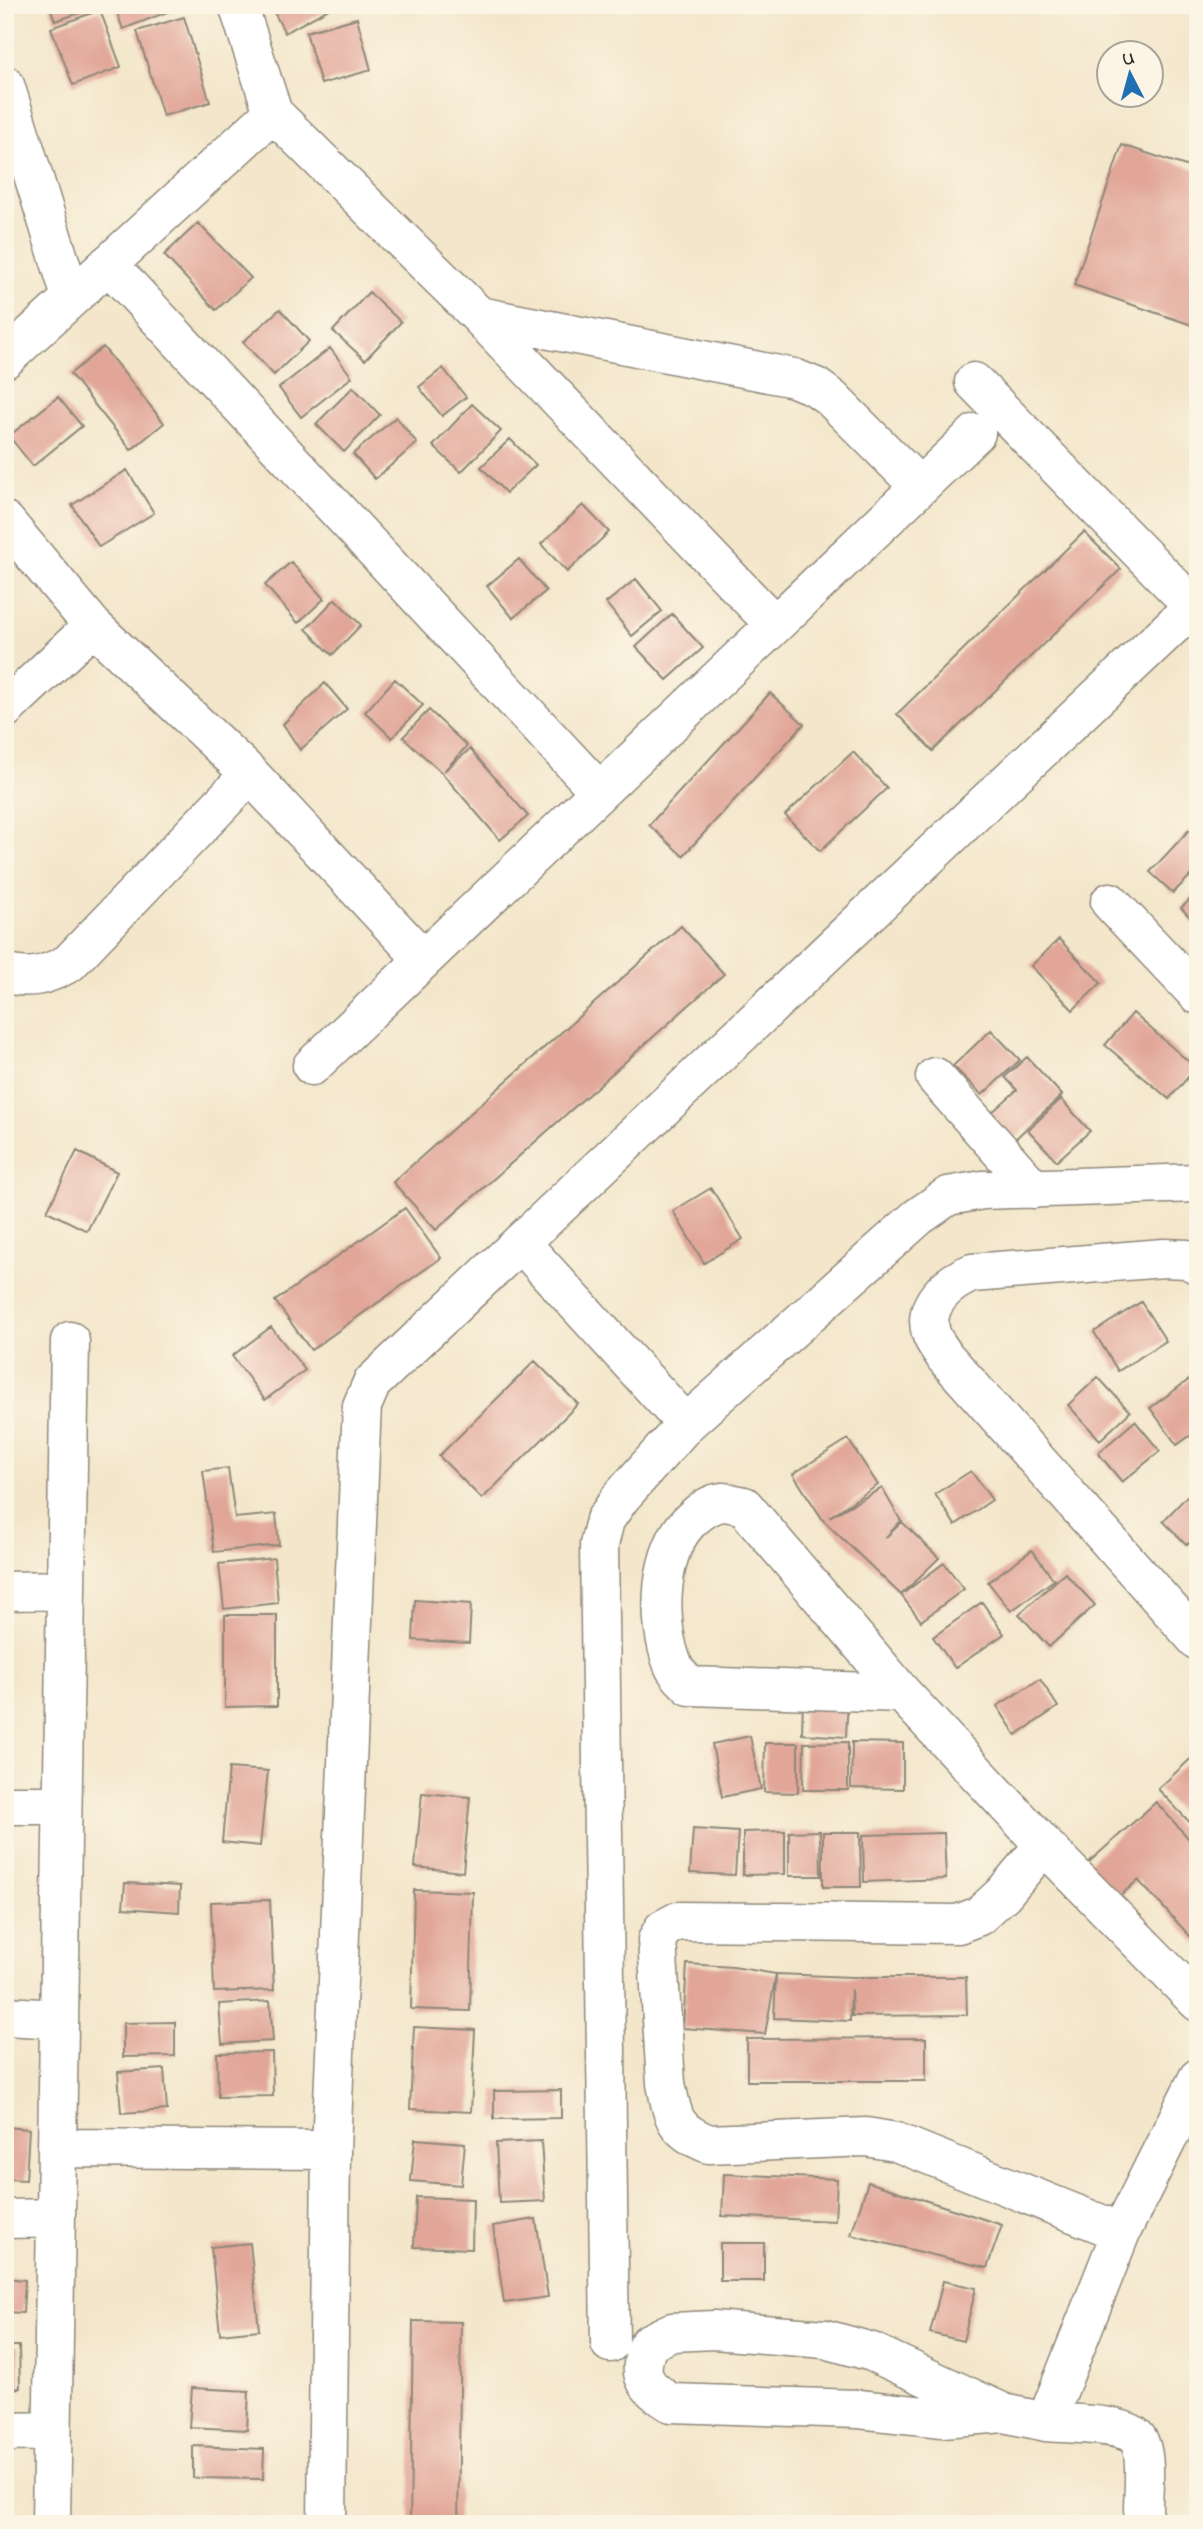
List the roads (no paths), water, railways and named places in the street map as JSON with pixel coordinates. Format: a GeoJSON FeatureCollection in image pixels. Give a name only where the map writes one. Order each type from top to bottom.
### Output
{"type":"FeatureCollection","features":[{"type":"Feature","properties":{"kind":"street"},"geometry":{"type":"LineString","coordinates":[[238,5],[273,113],[479,316],[774,624]]}},
{"type":"Feature","properties":{"kind":"street"},"geometry":{"type":"LineString","coordinates":[[5,85],[71,297]]}},
{"type":"Feature","properties":{"kind":"street"},"geometry":{"type":"LineString","coordinates":[[5,359],[273,113]]}},
{"type":"Feature","properties":{"kind":"street"},"geometry":{"type":"LineString","coordinates":[[108,264],[599,791]]}},
{"type":"Feature","properties":{"kind":"street"},"geometry":{"type":"LineString","coordinates":[[479,316],[794,378],[816,387],[831,398],[919,486]]}},
{"type":"Feature","properties":{"kind":"street"},"geometry":{"type":"LineString","coordinates":[[327,2524],[331,2150],[362,1406],[372,1384],[1196,607],[974,382]]}},
{"type":"Feature","properties":{"kind":"street"},"geometry":{"type":"LineString","coordinates":[[312,1066],[976,433]]}},
{"type":"Feature","properties":{"kind":"street"},"geometry":{"type":"LineString","coordinates":[[5,521],[93,626],[250,774],[424,959]]}},
{"type":"Feature","properties":{"kind":"street"},"geometry":{"type":"LineString","coordinates":[[5,709],[93,626]]}},
{"type":"Feature","properties":{"kind":"street"},"geometry":{"type":"LineString","coordinates":[[5,973],[17,977],[45,976],[69,963],[250,774]]}},
{"type":"Feature","properties":{"kind":"street"},"geometry":{"type":"LineString","coordinates":[[1110,902],[1198,995]]}},
{"type":"Feature","properties":{"kind":"street"},"geometry":{"type":"LineString","coordinates":[[935,1077],[1034,1189]]}},
{"type":"Feature","properties":{"kind":"street"},"geometry":{"type":"LineString","coordinates":[[610,2343],[599,1545],[605,1520],[621,1497],[686,1424],[918,1217],[948,1196],[983,1190],[1198,1183]]}},
{"type":"Feature","properties":{"kind":"street"},"geometry":{"type":"LineString","coordinates":[[521,1243],[686,1424]]}},
{"type":"Feature","properties":{"kind":"street"},"geometry":{"type":"LineString","coordinates":[[1198,1265],[1187,1259],[1164,1258],[972,1273],[958,1278],[943,1290],[933,1305],[930,1318],[931,1333],[946,1357],[1198,1641]]}},
{"type":"Feature","properties":{"kind":"street"},"geometry":{"type":"LineString","coordinates":[[51,2524],[70,1341]]}},
{"type":"Feature","properties":{"kind":"street"},"geometry":{"type":"LineString","coordinates":[[902,1693],[690,1686],[674,1668],[667,1643],[664,1609],[665,1575],[670,1550],[683,1527],[704,1509],[722,1502],[744,1507],[902,1693],[1044,1845],[1198,2002]]}},
{"type":"Feature","properties":{"kind":"street"},"geometry":{"type":"LineString","coordinates":[[5,1591],[66,1590]]}},
{"type":"Feature","properties":{"kind":"street"},"geometry":{"type":"LineString","coordinates":[[5,1805],[62,1805]]}},
{"type":"Feature","properties":{"kind":"street"},"geometry":{"type":"LineString","coordinates":[[1044,1845],[1003,1894],[979,1916],[958,1924],[678,1921],[663,1929],[657,1940],[668,2094],[679,2126],[689,2136],[709,2144],[880,2138],[1121,2232]]}},
{"type":"Feature","properties":{"kind":"street"},"geometry":{"type":"LineString","coordinates":[[5,2016],[59,2019]]}},
{"type":"Feature","properties":{"kind":"street"},"geometry":{"type":"LineString","coordinates":[[1046,2422],[1121,2232],[1198,2077]]}},
{"type":"Feature","properties":{"kind":"street"},"geometry":{"type":"LineString","coordinates":[[57,2148],[331,2150]]}},
{"type":"Feature","properties":{"kind":"street"},"geometry":{"type":"LineString","coordinates":[[5,2218],[56,2218]]}},
{"type":"Feature","properties":{"kind":"street"},"geometry":{"type":"LineString","coordinates":[[1004,2413],[943,2418],[858,2409],[671,2403],[647,2385],[642,2372],[642,2359],[649,2343],[672,2332],[714,2330],[825,2339],[872,2352],[1004,2413],[1046,2422],[1126,2431],[1138,2439],[1143,2456],[1143,2509]]}},
{"type":"Feature","properties":{"kind":"street"},"geometry":{"type":"LineString","coordinates":[[5,2432],[52,2431]]}}]}
